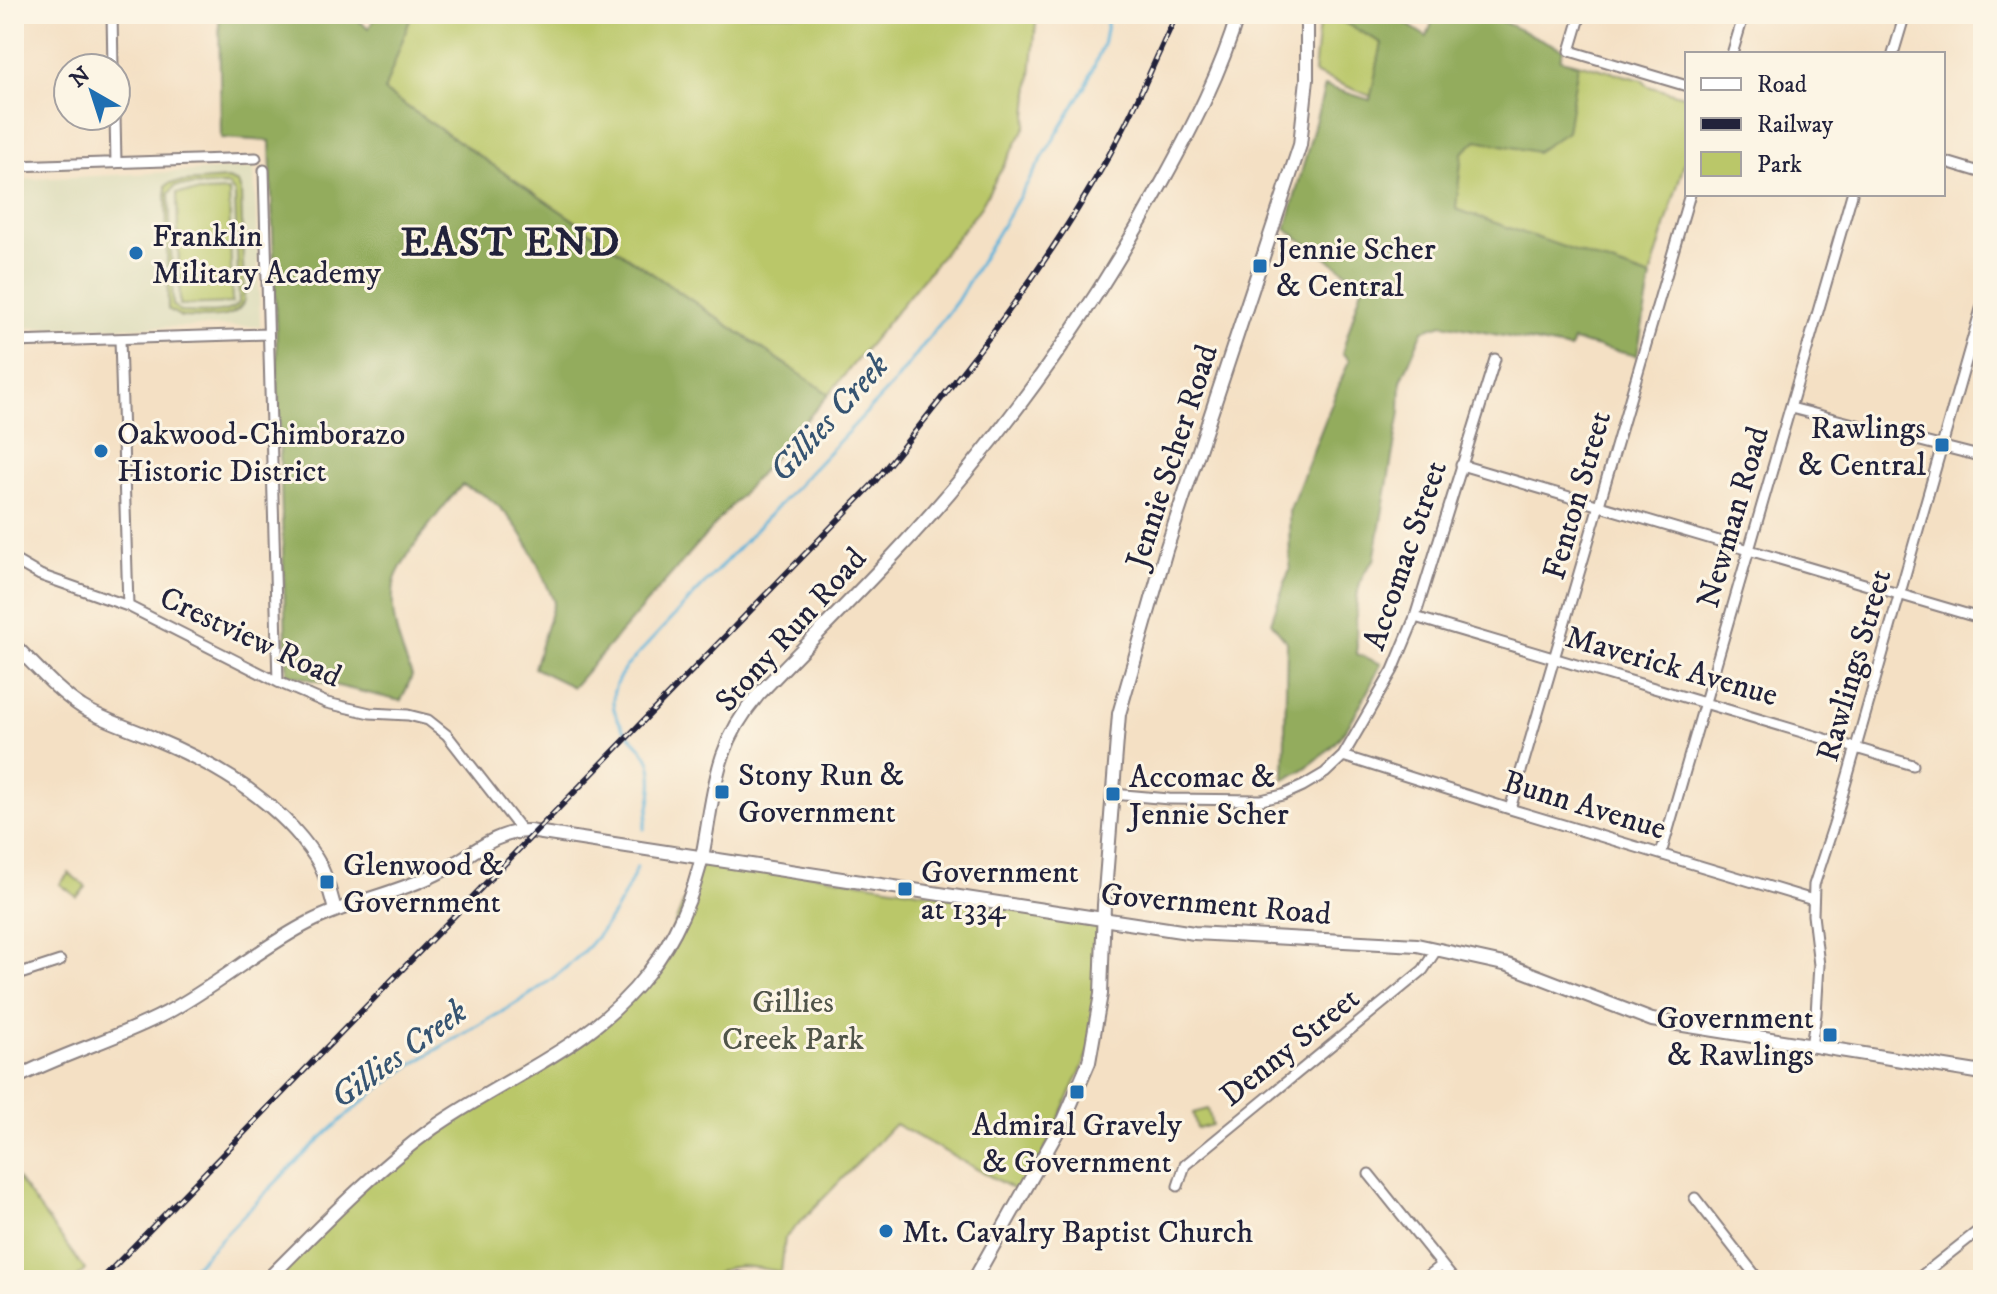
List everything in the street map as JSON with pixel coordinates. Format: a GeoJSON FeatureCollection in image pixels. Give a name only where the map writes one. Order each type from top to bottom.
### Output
{"type":"FeatureCollection","features":[{"type":"Feature","properties":{"kind":"street"},"geometry":{"type":"LineString","coordinates":[[112,14],[113,52]]}},
{"type":"Feature","properties":{"kind":"street","name":"Stony Run Road"},"geometry":{"type":"LineString","coordinates":[[267,1280],[359,1188],[407,1147],[459,1110],[569,1047],[615,1012],[652,969],[672,938],[688,902],[702,857],[718,764],[736,724],[758,695],[963,476],[1049,364],[1104,282],[1155,197],[1222,63],[1238,14]]}},
{"type":"Feature","properties":{"kind":"street","name":"Jennie Scher Road"},"geometry":{"type":"LineString","coordinates":[[974,1280],[1064,1120],[1089,1062],[1100,1004],[1119,714],[1166,550],[1300,145],[1307,79],[1307,14]]}},
{"type":"Feature","properties":{"kind":"street"},"geometry":{"type":"LineString","coordinates":[[1581,14],[1570,51],[1685,85]]}},
{"type":"Feature","properties":{"kind":"street"},"geometry":{"type":"LineString","coordinates":[[1733,52],[1744,14]]}},
{"type":"Feature","properties":{"kind":"street"},"geometry":{"type":"LineString","coordinates":[[1894,52],[1905,14]]}},
{"type":"Feature","properties":{"kind":"street"},"geometry":{"type":"LineString","coordinates":[[115,132],[116,163]]}},
{"type":"Feature","properties":{"kind":"street"},"geometry":{"type":"LineString","coordinates":[[14,166],[256,158]]}},
{"type":"Feature","properties":{"kind":"street"},"geometry":{"type":"LineString","coordinates":[[1945,162],[1983,173]]}},
{"type":"Feature","properties":{"kind":"street"},"geometry":{"type":"LineString","coordinates":[[264,170],[278,682]]}},
{"type":"Feature","properties":{"kind":"street","name":"Fenton Street"},"geometry":{"type":"LineString","coordinates":[[1510,809],[1689,196]]}},
{"type":"Feature","properties":{"kind":"street","name":"Newman Road"},"geometry":{"type":"LineString","coordinates":[[1661,854],[1851,196]]}},
{"type":"Feature","properties":{"kind":"street","name":"Rawlings Street"},"geometry":{"type":"LineString","coordinates":[[1811,1046],[1819,965],[1814,885],[1983,302]]}},
{"type":"Feature","properties":{"kind":"street"},"geometry":{"type":"LineString","coordinates":[[14,342],[268,334]]}},
{"type":"Feature","properties":{"kind":"street"},"geometry":{"type":"LineString","coordinates":[[120,339],[128,606]]}},
{"type":"Feature","properties":{"kind":"street","name":"Accomac Street"},"geometry":{"type":"LineString","coordinates":[[1113,794],[1169,799],[1261,800],[1303,786],[1325,773],[1343,756],[1393,670],[1415,617],[1495,359]]}},
{"type":"Feature","properties":{"kind":"street"},"geometry":{"type":"LineString","coordinates":[[1791,408],[1983,457]]}},
{"type":"Feature","properties":{"kind":"street"},"geometry":{"type":"LineString","coordinates":[[1461,465],[1983,619]]}},
{"type":"Feature","properties":{"kind":"street","name":"Crestview Road"},"geometry":{"type":"LineString","coordinates":[[14,560],[31,571],[128,606],[278,682],[343,708],[419,717],[435,724],[470,763],[522,831]]}},
{"type":"Feature","properties":{"kind":"street","name":"Maverick Avenue"},"geometry":{"type":"LineString","coordinates":[[1415,617],[1913,765]]}},
{"type":"Feature","properties":{"kind":"street"},"geometry":{"type":"LineString","coordinates":[[14,645],[81,706],[194,757],[256,796],[297,833],[316,858],[335,910]]}},
{"type":"Feature","properties":{"kind":"street","name":"Bunn Avenue"},"geometry":{"type":"LineString","coordinates":[[1343,756],[1813,900]]}},
{"type":"Feature","properties":{"kind":"street","name":"Government Road"},"geometry":{"type":"LineString","coordinates":[[14,1079],[164,1014],[205,991],[279,939],[335,910],[431,877],[497,837],[522,831],[1194,933],[1387,942],[1437,949],[1508,965],[1652,1020],[1983,1073]]}},
{"type":"Feature","properties":{"kind":"street","name":"Denny Street"},"geometry":{"type":"LineString","coordinates":[[1178,1186],[1185,1165],[1423,970],[1437,949]]}},
{"type":"Feature","properties":{"kind":"street"},"geometry":{"type":"LineString","coordinates":[[14,976],[60,961]]}},
{"type":"Feature","properties":{"kind":"street"},"geometry":{"type":"LineString","coordinates":[[1369,1174],[1454,1280]]}},
{"type":"Feature","properties":{"kind":"street"},"geometry":{"type":"LineString","coordinates":[[1695,1198],[1759,1280]]}},
{"type":"Feature","properties":{"kind":"street"},"geometry":{"type":"LineString","coordinates":[[1916,1280],[1983,1227]]}},
{"type":"Feature","properties":{"kind":"street"},"geometry":{"type":"LineString","coordinates":[[1423,1280],[1442,1265]]}},
{"type":"Feature","properties":{"kind":"street"},"geometry":{"type":"LineString","coordinates":[[730,1279],[762,1280]]}},
{"type":"Feature","properties":{"kind":"shaded area","name":"Franklin Military Academy"},"geometry":{"type":"Polygon","coordinates":[[[254,168],[260,326],[14,328],[14,180],[254,168]]]}},
{"type":"Feature","properties":{"kind":"green space"},"geometry":{"type":"Polygon","coordinates":[[[219,14],[349,14],[369,28],[376,14],[412,14],[384,91],[829,394],[573,687],[534,668],[554,602],[529,546],[502,509],[487,497],[462,485],[413,548],[394,584],[394,620],[412,676],[401,701],[287,674],[270,141],[221,138],[219,14]]]}},
{"type":"Feature","properties":{"kind":"green space"},"geometry":{"type":"Polygon","coordinates":[[[412,14],[1037,14],[1026,126],[978,211],[829,394],[384,91],[412,14]]]}},
{"type":"Feature","properties":{"kind":"green space"},"geometry":{"type":"Polygon","coordinates":[[[1320,14],[1410,14],[1375,98],[1314,73],[1320,14]]]}},
{"type":"Feature","properties":{"kind":"green space"},"geometry":{"type":"Polygon","coordinates":[[[1338,14],[1391,14],[1427,37],[1435,14],[1504,14],[1503,22],[1563,49],[1560,60],[1578,64],[1567,132],[1536,152],[1477,140],[1462,153],[1456,209],[1651,278],[1637,356],[1573,341],[1570,349],[1443,324],[1423,330],[1401,381],[1400,412],[1374,561],[1366,569],[1358,591],[1357,654],[1381,664],[1344,732],[1319,758],[1284,780],[1287,642],[1271,622],[1290,568],[1289,512],[1349,360],[1342,353],[1363,284],[1286,229],[1325,86],[1370,100],[1382,43],[1339,20],[1338,14]]]}},
{"type":"Feature","properties":{"kind":"green space"},"geometry":{"type":"Polygon","coordinates":[[[1570,61],[1642,80],[1648,86],[1685,96],[1685,161],[1647,287],[1430,223],[1462,114],[1547,139],[1570,61]]]}},
{"type":"Feature","properties":{"kind":"green space"},"geometry":{"type":"Polygon","coordinates":[[[228,179],[238,183],[241,191],[244,301],[233,313],[217,317],[181,317],[168,309],[166,186],[170,183],[228,179]],[[228,185],[175,186],[169,194],[173,305],[181,312],[220,312],[239,303],[235,194],[228,185]]]}},
{"type":"Feature","properties":{"kind":"green space"},"geometry":{"type":"Polygon","coordinates":[[[229,191],[232,303],[180,305],[177,193],[229,191]]]}},
{"type":"Feature","properties":{"kind":"green space","name":"Gillies Creek Park"},"geometry":{"type":"Polygon","coordinates":[[[702,857],[1104,920],[1095,1040],[1024,1195],[895,1124],[785,1238],[781,1272],[734,1267],[717,1273],[709,1280],[267,1280],[382,1168],[594,1030],[663,953],[702,857]]]}},
{"type":"Feature","properties":{"kind":"green space"},"geometry":{"type":"Polygon","coordinates":[[[69,873],[86,887],[77,897],[60,884],[69,873]]]}},
{"type":"Feature","properties":{"kind":"green space"},"geometry":{"type":"Polygon","coordinates":[[[1208,1109],[1212,1125],[1197,1129],[1193,1113],[1208,1109]]]}},
{"type":"Feature","properties":{"kind":"green space"},"geometry":{"type":"Polygon","coordinates":[[[14,1174],[85,1270],[75,1280],[14,1280],[14,1174]]]}},
{"type":"Feature","properties":{"kind":"waterway","name":"Gillies Creek"},"geometry":{"type":"LineString","coordinates":[[644,829],[651,794],[651,768],[645,753],[622,726],[614,710],[614,693],[620,676],[896,381],[957,301],[1085,87],[1103,45],[1109,14]]}},
{"type":"Feature","properties":{"kind":"waterway","name":"Gillies Creek"},"geometry":{"type":"LineString","coordinates":[[181,1280],[303,1156],[381,1087],[560,972],[590,944],[616,910],[637,867]]}},
{"type":"Feature","properties":{"kind":"railway"},"geometry":{"type":"LineString","coordinates":[[101,1280],[872,485],[973,358],[1067,225],[1122,131],[1177,14]]}},
{"type":"Feature","properties":{"kind":"place","name":"Franklin Military Academy"},"geometry":{"type":"Point","coordinates":[136,253]}},
{"type":"Feature","properties":{"kind":"place","name":"Jennie Scher & Central"},"geometry":{"type":"Point","coordinates":[1260,266]}},
{"type":"Feature","properties":{"kind":"place","name":"Rawlings & Central"},"geometry":{"type":"Point","coordinates":[1942,445]}},
{"type":"Feature","properties":{"kind":"place","name":"Oakwood-Chimborazo Historic District"},"geometry":{"type":"Point","coordinates":[101,451]}},
{"type":"Feature","properties":{"kind":"place","name":"Stony Run & Government"},"geometry":{"type":"Point","coordinates":[722,792]}},
{"type":"Feature","properties":{"kind":"place","name":"Accomac & Jennie Scher"},"geometry":{"type":"Point","coordinates":[1113,794]}},
{"type":"Feature","properties":{"kind":"place","name":"Glenwood & Government"},"geometry":{"type":"Point","coordinates":[327,882]}},
{"type":"Feature","properties":{"kind":"place","name":"Government at 1334"},"geometry":{"type":"Point","coordinates":[905,889]}},
{"type":"Feature","properties":{"kind":"place","name":"Government & Rawlings"},"geometry":{"type":"Point","coordinates":[1830,1035]}},
{"type":"Feature","properties":{"kind":"place","name":"Admiral Gravely & Government"},"geometry":{"type":"Point","coordinates":[1077,1092]}},
{"type":"Feature","properties":{"kind":"place","name":"Mt. Cavalry Baptist Church"},"geometry":{"type":"Point","coordinates":[886,1231]}},
{"type":"Feature","properties":{"kind":"district","name":"EAST END"},"geometry":{"type":"Point","coordinates":[511,241]}}]}
